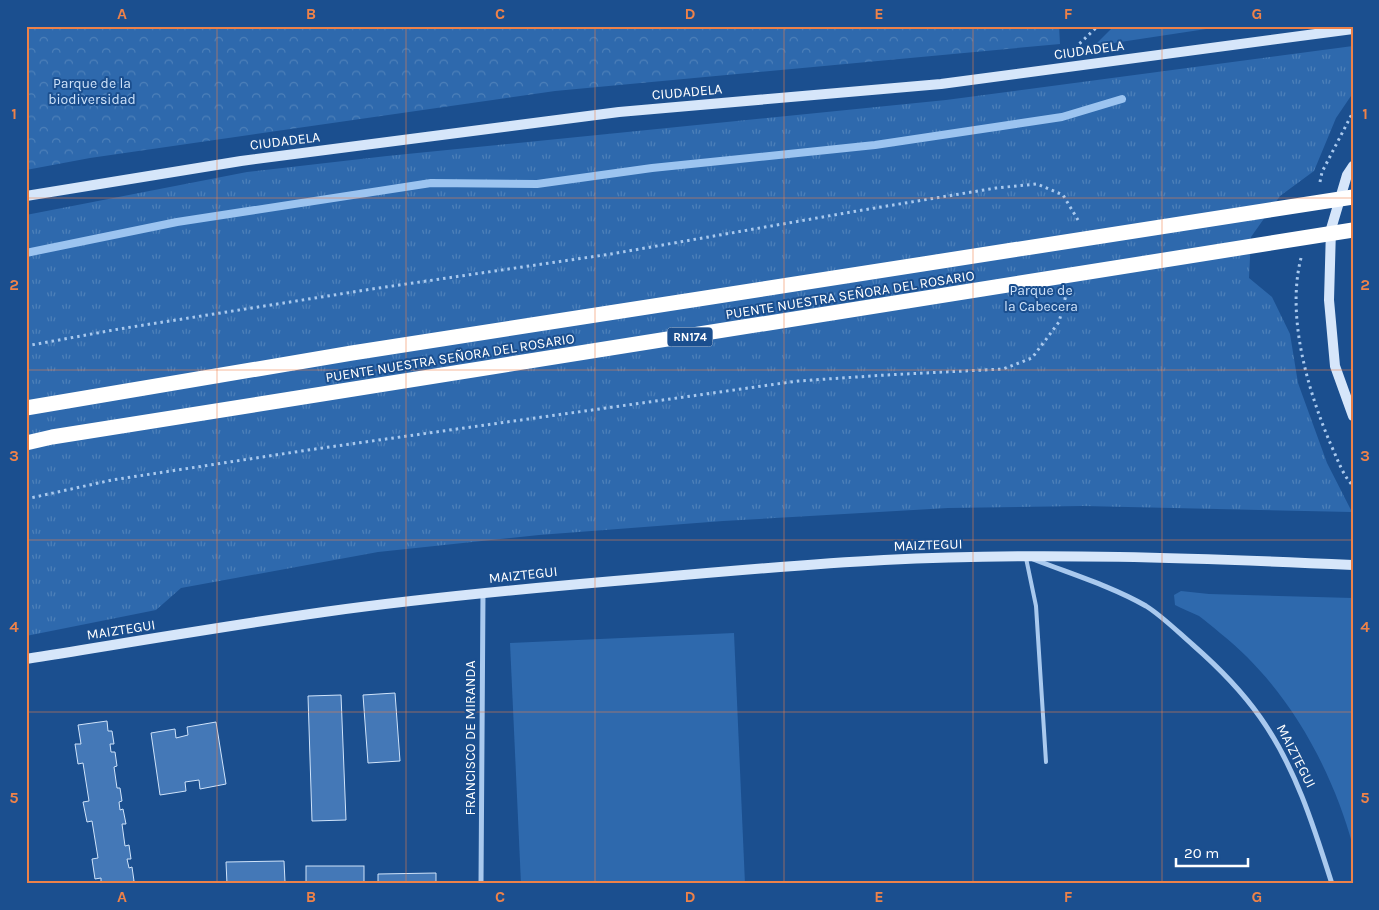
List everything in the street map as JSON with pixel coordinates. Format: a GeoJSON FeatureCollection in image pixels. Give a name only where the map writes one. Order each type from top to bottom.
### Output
{"type":"FeatureCollection","features":[{"type":"Feature","properties":{"kind":"highway","name":"PUENTE NUESTRA SEÑORA DEL ROSARIO"},"geometry":{"type":"LineString","coordinates":[[26,408],[372,350],[1353,197]]}},
{"type":"Feature","properties":{"kind":"highway","name":"PUENTE NUESTRA SEÑORA DEL ROSARIO"},"geometry":{"type":"LineString","coordinates":[[26,443],[1353,230]]}},
{"type":"Feature","properties":{"kind":"main road","name":"CIUDADELA"},"geometry":{"type":"LineString","coordinates":[[26,196],[241,160],[600,114],[941,84],[1353,29]]}},
{"type":"Feature","properties":{"kind":"main road"},"geometry":{"type":"LineString","coordinates":[[1353,166],[1347,176],[1331,229],[1328,300],[1335,366],[1353,416]]}},
{"type":"Feature","properties":{"kind":"main road","name":"MAIZTEGUI"},"geometry":{"type":"LineString","coordinates":[[26,658],[323,612],[483,593],[752,569],[886,560],[1026,556],[1156,558],[1353,565]]}},
{"type":"Feature","properties":{"kind":"street","name":"MAIZTEGUI"},"geometry":{"type":"LineString","coordinates":[[1026,556],[1110,589],[1146,607],[1203,653],[1237,688],[1260,717],[1280,748],[1295,778],[1332,884]]}},
{"type":"Feature","properties":{"kind":"street","name":"FRANCISCO DE MIRANDA"},"geometry":{"type":"LineString","coordinates":[[481,884],[483,593]]}},
{"type":"Feature","properties":{"kind":"lane"},"geometry":{"type":"LineString","coordinates":[[1026,556],[1036,606],[1046,762]]}},
{"type":"Feature","properties":{"kind":"path"},"geometry":{"type":"LineString","coordinates":[[1067,67],[1079,44],[1098,26]]}},
{"type":"Feature","properties":{"kind":"path"},"geometry":{"type":"LineString","coordinates":[[26,346],[372,288],[611,254],[1004,187],[1037,184],[1064,195],[1078,222]]}},
{"type":"Feature","properties":{"kind":"path"},"geometry":{"type":"LineString","coordinates":[[26,499],[112,480],[161,472],[798,381],[886,374],[1003,369],[1032,358],[1059,322],[1069,286]]}},
{"type":"Feature","properties":{"kind":"green space","name":"Parque de la biodiversidad"},"geometry":{"type":"Polygon","coordinates":[[[26,26],[1059,26],[1060,44],[555,91],[90,158],[26,170],[26,26]]]}},
{"type":"Feature","properties":{"kind":"green space"},"geometry":{"type":"Polygon","coordinates":[[[1114,26],[1226,26],[1094,46],[1114,26]]]}},
{"type":"Feature","properties":{"kind":"green space","name":"Parque de la Cabecera"},"geometry":{"type":"Polygon","coordinates":[[[1353,46],[1353,93],[1336,118],[1314,171],[1280,196],[1251,237],[1249,278],[1272,297],[1290,334],[1298,383],[1327,463],[1352,512],[1083,506],[948,508],[723,521],[539,535],[378,552],[181,588],[156,610],[26,636],[26,215],[247,172],[387,156],[946,100],[1353,46]]]}},
{"type":"Feature","properties":{"kind":"green space"},"geometry":{"type":"Polygon","coordinates":[[[1181,591],[1209,594],[1353,598],[1353,846],[1344,816],[1319,757],[1285,702],[1266,677],[1244,654],[1199,616],[1175,605],[1174,595],[1181,591]]]}},
{"type":"Feature","properties":{"kind":"green space"},"geometry":{"type":"Polygon","coordinates":[[[734,633],[745,884],[521,884],[510,643],[734,633]]]}},
{"type":"Feature","properties":{"kind":"building"},"geometry":{"type":"Polygon","coordinates":[[[395,693],[400,761],[368,763],[363,695],[395,693]]]}},
{"type":"Feature","properties":{"kind":"building"},"geometry":{"type":"Polygon","coordinates":[[[341,695],[346,820],[312,821],[308,696],[341,695]]]}},
{"type":"Feature","properties":{"kind":"building"},"geometry":{"type":"Polygon","coordinates":[[[107,721],[108,731],[112,731],[114,744],[110,744],[111,752],[115,752],[117,766],[114,767],[117,788],[120,788],[122,801],[119,802],[120,810],[123,809],[126,824],[122,824],[125,846],[129,845],[131,859],[127,859],[129,868],[132,867],[134,881],[131,884],[101,884],[101,878],[95,879],[92,859],[98,858],[92,821],[87,822],[83,802],[89,801],[83,763],[78,764],[75,744],[81,744],[78,725],[107,721]]]}},
{"type":"Feature","properties":{"kind":"building"},"geometry":{"type":"Polygon","coordinates":[[[216,722],[226,784],[200,789],[199,780],[185,782],[186,791],[160,795],[151,733],[175,729],[176,738],[188,735],[187,727],[216,722]]]}},
{"type":"Feature","properties":{"kind":"building"},"geometry":{"type":"Polygon","coordinates":[[[284,861],[285,882],[227,884],[226,862],[284,861]]]}},
{"type":"Feature","properties":{"kind":"building"},"geometry":{"type":"Polygon","coordinates":[[[306,866],[364,866],[364,884],[306,884],[306,866]]]}},
{"type":"Feature","properties":{"kind":"building"},"geometry":{"type":"Polygon","coordinates":[[[436,873],[436,884],[378,884],[378,874],[436,873]]]}},
{"type":"Feature","properties":{"kind":"waterway"},"geometry":{"type":"LineString","coordinates":[[26,253],[177,222],[431,183],[537,184],[652,168],[875,145],[1062,117],[1122,99]]}}]}
